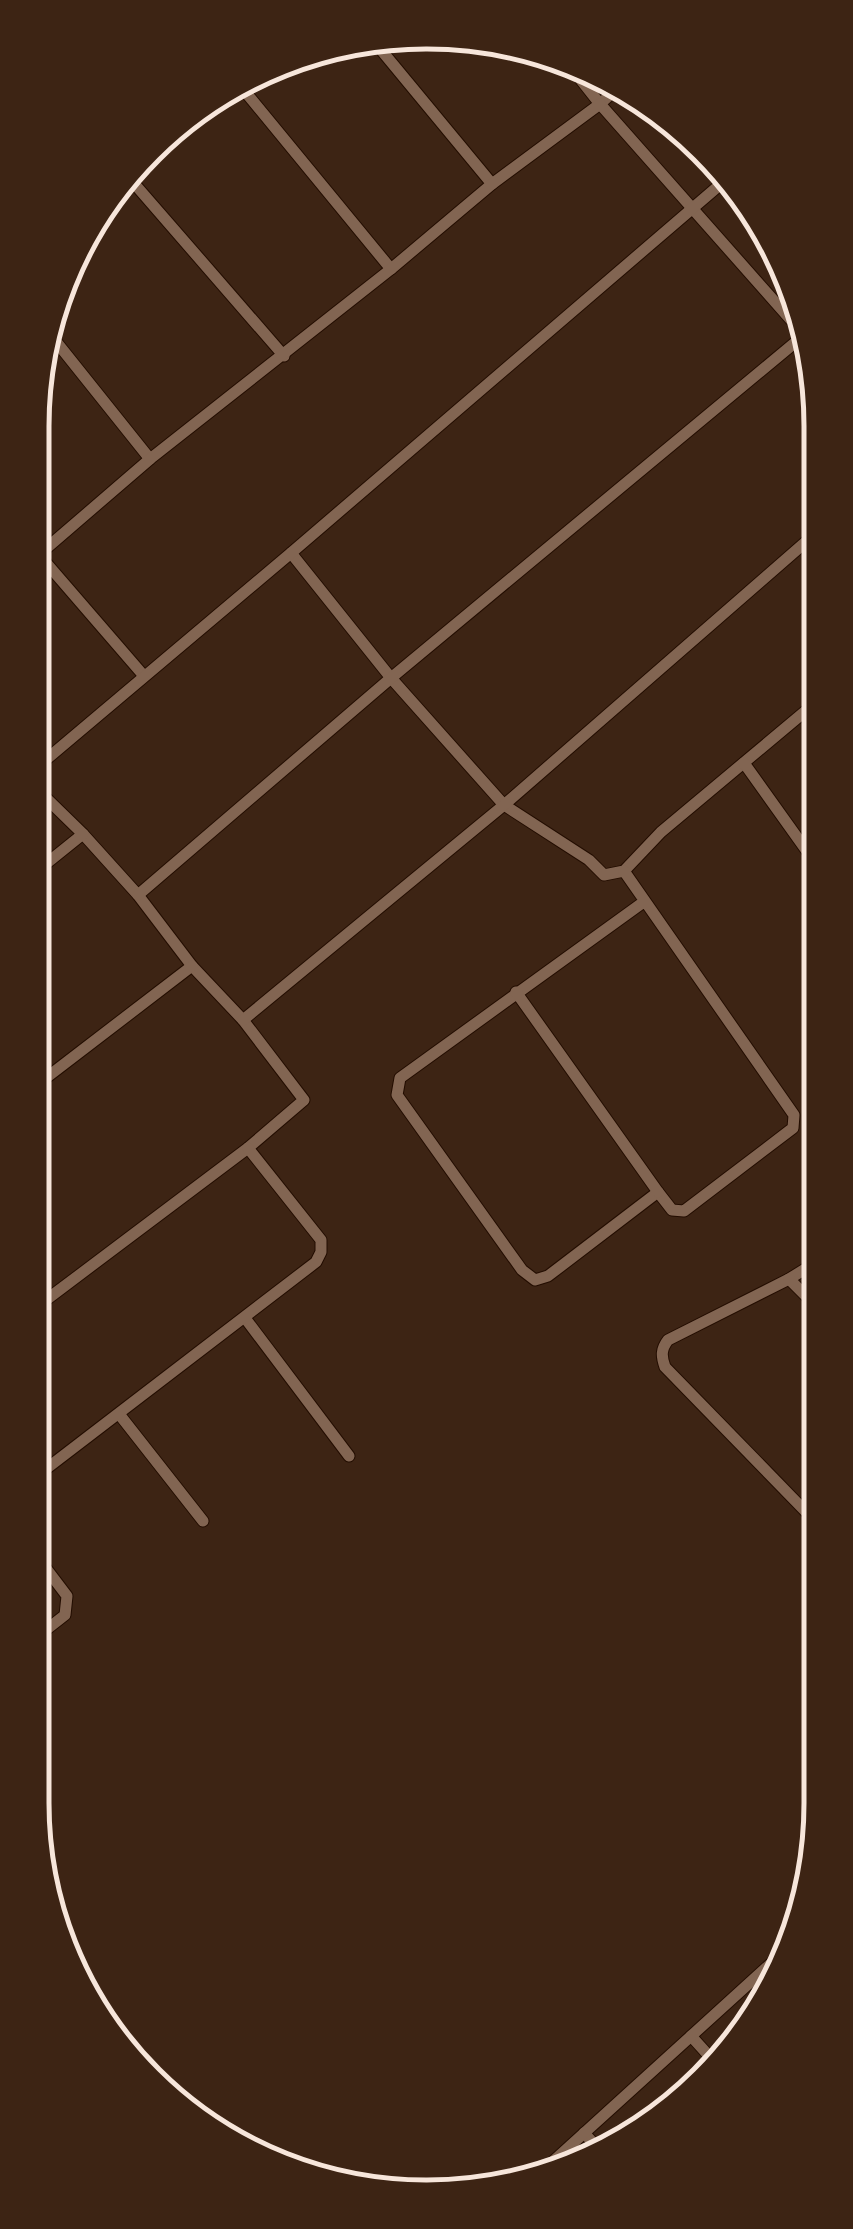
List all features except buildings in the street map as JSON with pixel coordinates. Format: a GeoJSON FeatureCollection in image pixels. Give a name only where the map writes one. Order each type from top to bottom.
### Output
{"type":"FeatureCollection","features":[{"type":"Feature","properties":{"kind":"street"},"geometry":{"type":"LineString","coordinates":[[382,52],[492,184]]}},
{"type":"Feature","properties":{"kind":"street"},"geometry":{"type":"LineString","coordinates":[[584,84],[600,104],[784,308]]}},
{"type":"Feature","properties":{"kind":"street"},"geometry":{"type":"LineString","coordinates":[[248,95],[391,269]]}},
{"type":"Feature","properties":{"kind":"street"},"geometry":{"type":"LineString","coordinates":[[49,546],[150,459],[284,356],[492,184],[608,96]]}},
{"type":"Feature","properties":{"kind":"street"},"geometry":{"type":"LineString","coordinates":[[136,186],[284,356]]}},
{"type":"Feature","properties":{"kind":"street"},"geometry":{"type":"LineString","coordinates":[[49,757],[291,553],[717,187]]}},
{"type":"Feature","properties":{"kind":"street"},"geometry":{"type":"LineString","coordinates":[[138,895],[391,678],[795,343]]}},
{"type":"Feature","properties":{"kind":"street"},"geometry":{"type":"LineString","coordinates":[[58,344],[150,459]]}},
{"type":"Feature","properties":{"kind":"street"},"geometry":{"type":"LineString","coordinates":[[243,1020],[504,805],[804,543]]}},
{"type":"Feature","properties":{"kind":"street"},"geometry":{"type":"LineString","coordinates":[[291,553],[391,678],[504,805],[589,860],[604,875],[624,871],[661,832],[804,712]]}},
{"type":"Feature","properties":{"kind":"street"},"geometry":{"type":"LineString","coordinates":[[49,566],[144,676]]}},
{"type":"Feature","properties":{"kind":"street"},"geometry":{"type":"LineString","coordinates":[[744,763],[804,847]]}},
{"type":"Feature","properties":{"kind":"street"},"geometry":{"type":"LineString","coordinates":[[49,801],[83,834],[138,895],[192,966],[243,1020],[304,1100],[248,1148],[49,1298]]}},
{"type":"Feature","properties":{"kind":"street"},"geometry":{"type":"LineString","coordinates":[[49,861],[83,834]]}},
{"type":"Feature","properties":{"kind":"street"},"geometry":{"type":"LineString","coordinates":[[516,992],[672,1210],[684,1211],[794,1128],[794,1115],[624,871]]}},
{"type":"Feature","properties":{"kind":"street"},"geometry":{"type":"LineString","coordinates":[[645,901],[516,992],[400,1078],[397,1095],[522,1270],[535,1280],[548,1276],[658,1192]]}},
{"type":"Feature","properties":{"kind":"street"},"geometry":{"type":"LineString","coordinates":[[49,1076],[192,966]]}},
{"type":"Feature","properties":{"kind":"street"},"geometry":{"type":"LineString","coordinates":[[49,1467],[316,1262],[321,1252],[321,1240],[248,1148]]}},
{"type":"Feature","properties":{"kind":"street"},"geometry":{"type":"LineString","coordinates":[[804,1270],[789,1279],[668,1340],[663,1347],[662,1357],[665,1367],[804,1510]]}},
{"type":"Feature","properties":{"kind":"street"},"geometry":{"type":"LineString","coordinates":[[789,1279],[804,1294]]}},
{"type":"Feature","properties":{"kind":"street"},"geometry":{"type":"LineString","coordinates":[[244,1318],[349,1456]]}},
{"type":"Feature","properties":{"kind":"street"},"geometry":{"type":"LineString","coordinates":[[119,1414],[203,1521]]}},
{"type":"Feature","properties":{"kind":"street"},"geometry":{"type":"LineString","coordinates":[[49,1572],[67,1596],[66,1615],[49,1628]]}},
{"type":"Feature","properties":{"kind":"street"},"geometry":{"type":"LineString","coordinates":[[559,2156],[765,1969]]}},
{"type":"Feature","properties":{"kind":"street"},"geometry":{"type":"LineString","coordinates":[[691,2036],[707,2054]]}},
{"type":"Feature","properties":{"kind":"street"},"geometry":{"type":"LineString","coordinates":[[584,2133],[592,2142]]}}]}
